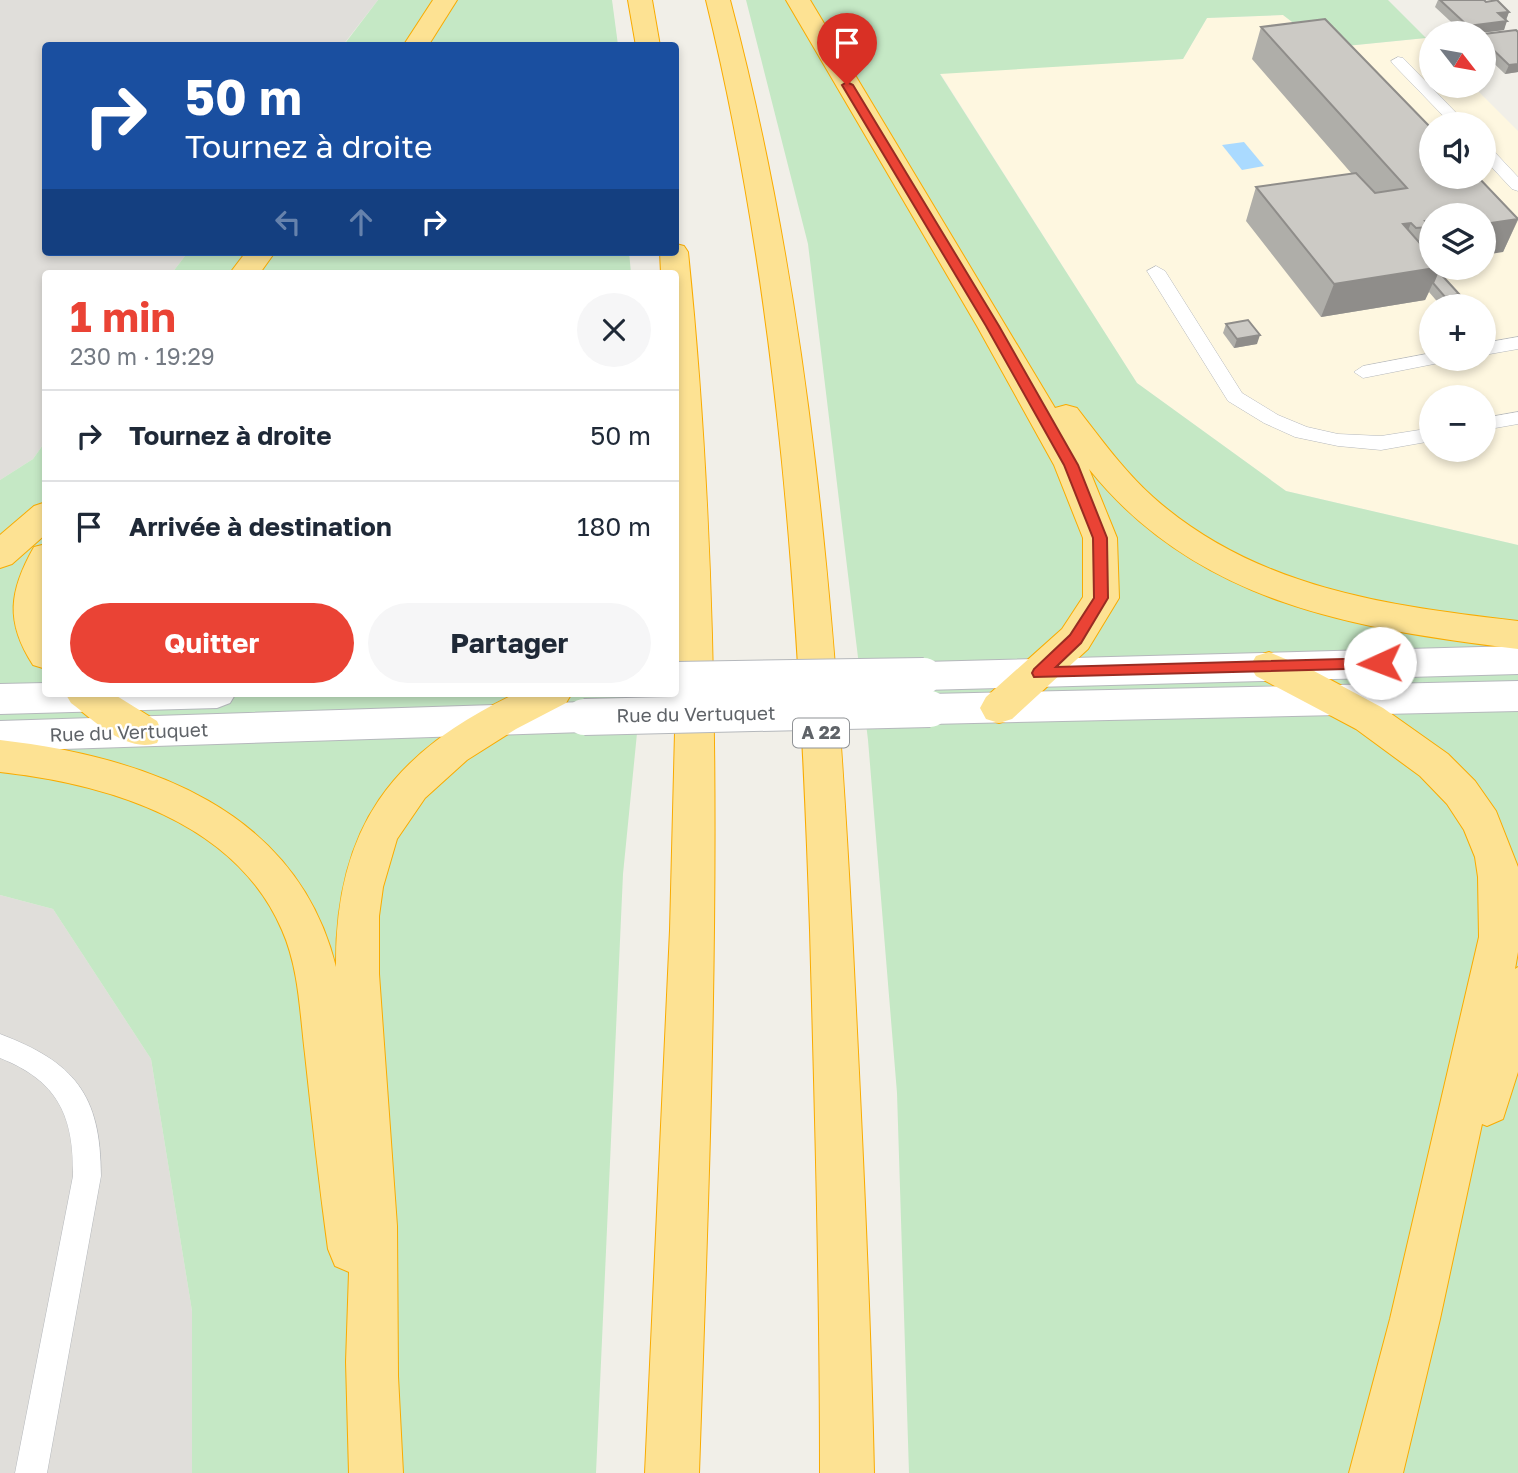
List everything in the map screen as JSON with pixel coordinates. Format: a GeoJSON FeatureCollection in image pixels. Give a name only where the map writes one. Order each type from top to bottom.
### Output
{"type":"FeatureCollection","features":[{"type":"Feature","properties":{"kind":"highway"},"geometry":{"type":"LineString","coordinates":[[418,42],[445,0]]}},
{"type":"Feature","properties":{"kind":"highway"},"geometry":{"type":"LineString","coordinates":[[640,0],[647,42]]}},
{"type":"Feature","properties":{"kind":"highway","name":"A 22"},"geometry":{"type":"LineString","coordinates":[[718,0],[739,87],[765,226],[786,372],[809,578],[822,751],[830,922],[844,1270],[848,1473]]}},
{"type":"Feature","properties":{"kind":"highway"},"geometry":{"type":"LineString","coordinates":[[798,0],[992,326],[1071,465],[1100,538],[1101,598],[1075,639],[999,708]]}},
{"type":"Feature","properties":{"kind":"highway"},"geometry":{"type":"LineString","coordinates":[[247,270],[258,256]]}},
{"type":"Feature","properties":{"kind":"highway"},"geometry":{"type":"LineString","coordinates":[[992,326],[1097,456],[1141,505],[1210,556],[1263,582],[1348,610],[1430,626],[1518,635]]}},
{"type":"Feature","properties":{"kind":"highway"},"geometry":{"type":"LineString","coordinates":[[673,1473],[690,1034],[693,705],[690,523],[679,337]]}},
{"type":"Feature","properties":{"kind":"highway"},"geometry":{"type":"LineString","coordinates":[[0,555],[42,518]]}},
{"type":"Feature","properties":{"kind":"highway"},"geometry":{"type":"LineString","coordinates":[[42,566],[31,593],[30,613],[33,629],[42,647]]}},
{"type":"Feature","properties":{"kind":"highway"},"geometry":{"type":"LineString","coordinates":[[1269,667],[1340,701],[1418,750],[1457,790],[1482,825],[1494,854],[1500,880],[1500,937],[1415,1319],[1376,1473]]}},
{"type":"Feature","properties":{"kind":"highway"},"geometry":{"type":"LineString","coordinates":[[89,697],[143,732]]}},
{"type":"Feature","properties":{"kind":"highway"},"geometry":{"type":"LineString","coordinates":[[376,1473],[372,1364],[374,1253],[359,976],[359,920],[368,864],[379,834],[410,788],[464,741],[496,720],[545,697]]}},
{"type":"Feature","properties":{"kind":"highway"},"geometry":{"type":"LineString","coordinates":[[0,756],[71,766],[134,784],[171,799],[234,838],[273,874],[290,900],[302,926],[321,1009],[347,1218],[372,1364]]}},
{"type":"Feature","properties":{"kind":"highway"},"geometry":{"type":"LineString","coordinates":[[1415,1319],[1492,1086],[1518,987]]}},
{"type":"Feature","properties":{"kind":"street","name":"Rue du Vertuquet"},"geometry":{"type":"LineString","coordinates":[[0,736],[584,717],[927,692],[1040,673],[1518,660]]}},
{"type":"Feature","properties":{"kind":"street","name":"Rue du Vertuquet"},"geometry":{"type":"LineString","coordinates":[[679,680],[927,692],[999,708],[1518,696]]}},
{"type":"Feature","properties":{"kind":"street","name":"Rue du Vertuquet"},"geometry":{"type":"LineString","coordinates":[[0,699],[43,697]]}},
{"type":"Feature","properties":{"kind":"lane"},"geometry":{"type":"LineString","coordinates":[[1398,61],[1447,112]]}},
{"type":"Feature","properties":{"kind":"lane"},"geometry":{"type":"LineString","coordinates":[[1496,163],[1518,186]]}},
{"type":"Feature","properties":{"kind":"lane"},"geometry":{"type":"LineString","coordinates":[[1156,271],[1235,397],[1271,419],[1302,432],[1338,440],[1381,443],[1419,436]]}},
{"type":"Feature","properties":{"kind":"lane"},"geometry":{"type":"LineString","coordinates":[[1496,347],[1518,343]]}},
{"type":"Feature","properties":{"kind":"lane"},"geometry":{"type":"LineString","coordinates":[[1363,372],[1419,362]]}},
{"type":"Feature","properties":{"kind":"lane"},"geometry":{"type":"LineString","coordinates":[[1496,422],[1518,418]]}},
{"type":"Feature","properties":{"kind":"lane"},"geometry":{"type":"LineString","coordinates":[[0,1046],[36,1060],[53,1073],[68,1091],[86,1130],[88,1152],[86,1176],[31,1473]]}},
{"type":"Feature","properties":{"kind":"shaded area"},"geometry":{"type":"Polygon","coordinates":[[[0,0],[378,0],[345,42],[42,42],[42,256],[185,256],[174,270],[42,270],[42,446],[33,459],[0,480],[0,0]]]}},
{"type":"Feature","properties":{"kind":"shaded area"},"geometry":{"type":"Polygon","coordinates":[[[1283,15],[1326,48],[1419,39],[1419,98],[1485,98],[1518,131],[1518,545],[1286,491],[1137,383],[940,73],[1183,59],[1207,18],[1283,15]]]}},
{"type":"Feature","properties":{"kind":"shaded area"},"geometry":{"type":"Polygon","coordinates":[[[0,895],[53,909],[151,1059],[192,1311],[192,1473],[0,1473],[0,895]]]}},
{"type":"Feature","properties":{"kind":"green space"},"geometry":{"type":"Polygon","coordinates":[[[378,0],[612,0],[618,42],[346,42],[378,0]]]}},
{"type":"Feature","properties":{"kind":"green space"},"geometry":{"type":"Polygon","coordinates":[[[746,0],[1388,0],[1419,31],[1419,39],[1326,48],[1283,15],[1207,18],[1183,59],[940,74],[1137,383],[1286,491],[1518,545],[1518,1473],[909,1473],[897,1093],[868,740],[808,244],[746,0]]]}},
{"type":"Feature","properties":{"kind":"green space"},"geometry":{"type":"Polygon","coordinates":[[[185,256],[629,256],[631,270],[174,270],[185,256]]]}},
{"type":"Feature","properties":{"kind":"green space"},"geometry":{"type":"Polygon","coordinates":[[[42,446],[42,697],[641,697],[623,874],[596,1473],[192,1473],[192,1311],[151,1059],[53,909],[0,895],[0,480],[33,459],[42,446]]]}},
{"type":"Feature","properties":{"kind":"water"},"geometry":{"type":"Polygon","coordinates":[[[1244,142],[1264,166],[1242,170],[1222,145],[1244,142]]]}},
{"type":"Feature","properties":{"kind":"building"},"geometry":{"type":"Polygon","coordinates":[[[1440,0],[1497,0],[1509,12],[1498,13],[1507,21],[1463,21],[1440,0]]]}},
{"type":"Feature","properties":{"kind":"building"},"geometry":{"type":"Polygon","coordinates":[[[1325,19],[1419,116],[1419,189],[1489,189],[1518,219],[1496,222],[1496,203],[1419,203],[1419,228],[1411,223],[1403,224],[1419,242],[1419,271],[1334,284],[1256,187],[1356,173],[1375,193],[1407,188],[1261,27],[1325,19]]]}},
{"type":"Feature","properties":{"kind":"building"},"geometry":{"type":"Polygon","coordinates":[[[1496,32],[1518,32],[1518,64],[1509,65],[1496,53],[1496,32]]]}},
{"type":"Feature","properties":{"kind":"building"},"geometry":{"type":"Polygon","coordinates":[[[1434,280],[1446,280],[1459,294],[1442,294],[1433,283],[1434,280]]]}},
{"type":"Feature","properties":{"kind":"building"},"geometry":{"type":"Polygon","coordinates":[[[1248,320],[1260,335],[1237,339],[1226,324],[1248,320]]]}},
{"type":"Feature","properties":{"kind":"route"},"geometry":{"type":"LineString","coordinates":[[847,85],[992,326],[1071,465],[1100,538],[1101,598],[1075,639],[1040,673],[1380,663]]}}]}
